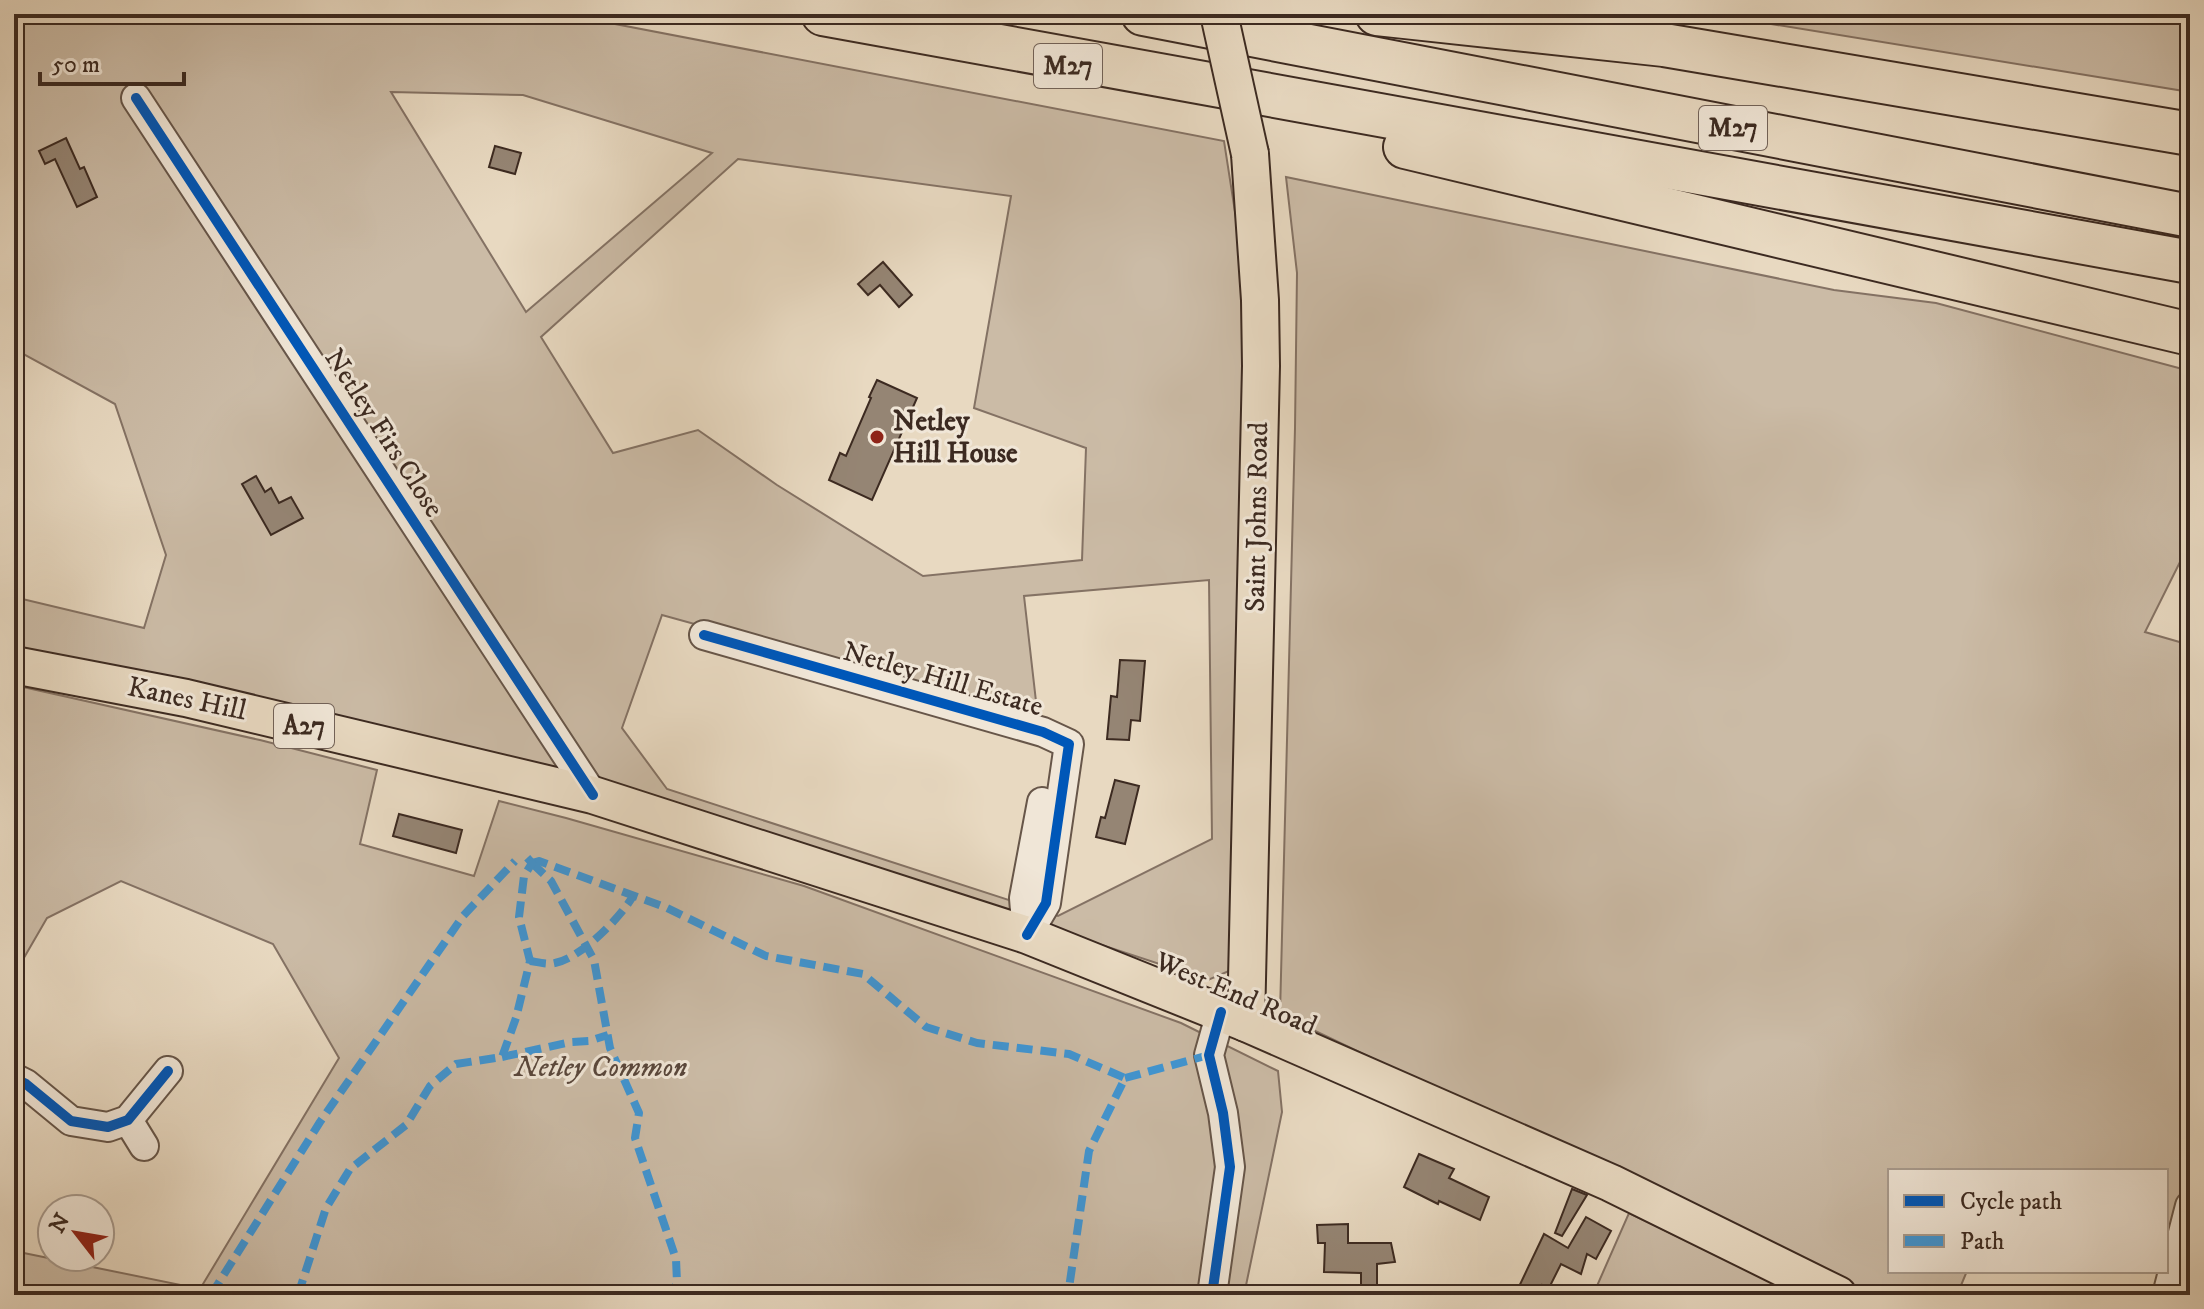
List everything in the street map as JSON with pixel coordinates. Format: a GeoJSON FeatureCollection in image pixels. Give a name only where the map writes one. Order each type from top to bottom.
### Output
{"type":"FeatureCollection","features":[{"type":"Feature","properties":{"kind":"highway","name":"M27"},"geometry":{"type":"LineString","coordinates":[[823,14],[2190,262]]}},
{"type":"Feature","properties":{"kind":"highway","name":"M27"},"geometry":{"type":"LineString","coordinates":[[1143,14],[2190,216]]}},
{"type":"Feature","properties":{"kind":"highway"},"geometry":{"type":"LineString","coordinates":[[1377,14],[1664,45],[2190,134]]}},
{"type":"Feature","properties":{"kind":"highway","name":"M27"},"geometry":{"type":"LineString","coordinates":[[935,35],[2190,334]]}},
{"type":"Feature","properties":{"kind":"main road","name":"Saint Johns Road"},"geometry":{"type":"LineString","coordinates":[[1219,14],[1250,154],[1260,300],[1261,366],[1234,1018]]}},
{"type":"Feature","properties":{"kind":"main road","name":"Kanes Hill"},"geometry":{"type":"LineString","coordinates":[[14,665],[186,698],[593,795]]}},
{"type":"Feature","properties":{"kind":"main road","name":"West End Road"},"geometry":{"type":"LineString","coordinates":[[593,795],[1027,935],[1234,1018],[1611,1183],[1838,1295]]}},
{"type":"Feature","properties":{"kind":"street","name":"Netley Firs Close"},"geometry":{"type":"LineString","coordinates":[[136,98],[593,795]]}},
{"type":"Feature","properties":{"kind":"street","name":"Netley Hill Estate"},"geometry":{"type":"LineString","coordinates":[[704,635],[1043,732],[1052,753],[1024,898],[1027,935]]}},
{"type":"Feature","properties":{"kind":"street"},"geometry":{"type":"LineString","coordinates":[[1212,1295],[1230,1167],[1223,1113],[1209,1055],[1234,1018]]}},
{"type":"Feature","properties":{"kind":"street"},"geometry":{"type":"LineString","coordinates":[[14,1078],[26,1084],[71,1121],[108,1127],[128,1120],[168,1071]]}},
{"type":"Feature","properties":{"kind":"street"},"geometry":{"type":"LineString","coordinates":[[128,1120],[144,1146]]}},
{"type":"Feature","properties":{"kind":"street"},"geometry":{"type":"LineString","coordinates":[[2167,1295],[2190,1206]]}},
{"type":"Feature","properties":{"kind":"green space"},"geometry":{"type":"Polygon","coordinates":[[[14,14],[563,14],[1224,141],[1240,244],[1247,387],[1236,968],[1208,980],[1047,927],[14,649],[14,597],[144,628],[166,555],[115,404],[14,349],[14,14]],[[391,92],[526,312],[712,153],[523,95],[391,92]],[[738,159],[541,337],[613,453],[698,430],[777,485],[923,576],[1082,560],[1086,448],[974,408],[1011,196],[738,159]],[[1209,580],[1024,596],[1038,719],[662,615],[622,728],[667,789],[1058,916],[1212,839],[1209,580]]]}},
{"type":"Feature","properties":{"kind":"green space"},"geometry":{"type":"Polygon","coordinates":[[[1710,14],[2190,14],[2190,92],[1710,14]]]}},
{"type":"Feature","properties":{"kind":"green space"},"geometry":{"type":"Polygon","coordinates":[[[1286,177],[1834,290],[1936,303],[2190,371],[2190,542],[2145,632],[2190,645],[2190,1164],[2168,1249],[2168,1169],[1888,1169],[1888,1273],[1966,1273],[1957,1295],[1867,1295],[1280,1014],[1297,273],[1286,177]]]}},
{"type":"Feature","properties":{"kind":"green space","name":"Netley Common"},"geometry":{"type":"Polygon","coordinates":[[[14,685],[260,740],[377,770],[360,844],[474,876],[499,801],[804,886],[1181,1023],[1278,1071],[1282,1112],[1244,1295],[14,1295],[14,1251],[36,1255],[36,1273],[116,1272],[200,1289],[339,1058],[273,944],[121,881],[47,918],[14,975],[14,685]]]}},
{"type":"Feature","properties":{"kind":"green space"},"geometry":{"type":"Polygon","coordinates":[[[1629,1213],[1798,1295],[1593,1295],[1629,1213]]]}},
{"type":"Feature","properties":{"kind":"building"},"geometry":{"type":"Polygon","coordinates":[[[66,138],[80,169],[84,167],[97,197],[77,207],[55,159],[45,164],[39,151],[66,138]]]}},
{"type":"Feature","properties":{"kind":"building"},"geometry":{"type":"Polygon","coordinates":[[[495,146],[521,153],[515,174],[489,167],[495,146]]]}},
{"type":"Feature","properties":{"kind":"building"},"geometry":{"type":"Polygon","coordinates":[[[883,262],[912,295],[899,307],[880,285],[868,295],[858,284],[883,262]]]}},
{"type":"Feature","properties":{"kind":"building","name":"Netley Hill House"},"geometry":{"type":"Polygon","coordinates":[[[877,380],[917,398],[872,500],[829,480],[840,453],[846,456],[877,380]]]}},
{"type":"Feature","properties":{"kind":"building"},"geometry":{"type":"Polygon","coordinates":[[[256,476],[265,492],[271,488],[279,503],[291,497],[303,518],[271,535],[242,484],[256,476]]]}},
{"type":"Feature","properties":{"kind":"building"},"geometry":{"type":"Polygon","coordinates":[[[1120,660],[1145,661],[1140,721],[1131,720],[1129,740],[1107,739],[1111,696],[1117,697],[1120,660]]]}},
{"type":"Feature","properties":{"kind":"building"},"geometry":{"type":"Polygon","coordinates":[[[1115,780],[1139,786],[1125,844],[1096,837],[1101,817],[1105,818],[1115,780]]]}},
{"type":"Feature","properties":{"kind":"building"},"geometry":{"type":"Polygon","coordinates":[[[399,814],[462,830],[456,853],[393,836],[399,814]]]}},
{"type":"Feature","properties":{"kind":"building"},"geometry":{"type":"Polygon","coordinates":[[[1419,1154],[1454,1169],[1449,1178],[1489,1197],[1480,1220],[1404,1187],[1419,1154]]]}},
{"type":"Feature","properties":{"kind":"building"},"geometry":{"type":"Polygon","coordinates":[[[1572,1189],[1587,1195],[1562,1236],[1555,1233],[1572,1189]]]}},
{"type":"Feature","properties":{"kind":"building"},"geometry":{"type":"Polygon","coordinates":[[[1586,1217],[1611,1231],[1596,1259],[1587,1254],[1581,1274],[1561,1264],[1548,1290],[1542,1285],[1535,1295],[1515,1295],[1544,1234],[1568,1248],[1586,1217]]]}},
{"type":"Feature","properties":{"kind":"building"},"geometry":{"type":"Polygon","coordinates":[[[1348,1224],[1348,1243],[1391,1243],[1395,1262],[1377,1264],[1377,1287],[1361,1288],[1361,1273],[1324,1272],[1325,1243],[1318,1243],[1317,1225],[1348,1224]]]}},
{"type":"Feature","properties":{"kind":"marked path"},"geometry":{"type":"LineString","coordinates":[[298,1295],[326,1208],[350,1169],[406,1125],[430,1086],[456,1064],[502,1057],[516,1018],[530,961],[519,917],[524,876],[532,863],[522,852]]}},
{"type":"Feature","properties":{"kind":"marked path"},"geometry":{"type":"LineString","coordinates":[[211,1295],[320,1122],[463,916],[515,861]]}},
{"type":"Feature","properties":{"kind":"marked path"},"geometry":{"type":"LineString","coordinates":[[532,863],[539,861],[665,907],[766,956],[863,974],[926,1027],[977,1043],[1069,1054],[1125,1078],[1089,1151],[1068,1295]]}},
{"type":"Feature","properties":{"kind":"marked path"},"geometry":{"type":"LineString","coordinates":[[532,863],[551,881],[594,960],[610,1048],[639,1113],[635,1138],[676,1259],[677,1282],[672,1295]]}},
{"type":"Feature","properties":{"kind":"marked path"},"geometry":{"type":"LineString","coordinates":[[530,961],[552,964],[565,960],[610,925],[633,896]]}},
{"type":"Feature","properties":{"kind":"marked path"},"geometry":{"type":"LineString","coordinates":[[502,1057],[608,1035]]}},
{"type":"Feature","properties":{"kind":"marked path"},"geometry":{"type":"LineString","coordinates":[[1125,1078],[1209,1055]]}},
{"type":"Feature","properties":{"kind":"marked path"},"geometry":{"type":"LineString","coordinates":[[898,1295],[962,1290],[969,1295]]}},
{"type":"Feature","properties":{"kind":"marked path"},"geometry":{"type":"LineString","coordinates":[[785,1295],[800,1292],[845,1295]]}},
{"type":"Feature","properties":{"kind":"cycle path"},"geometry":{"type":"LineString","coordinates":[[136,98],[593,795]]}},
{"type":"Feature","properties":{"kind":"cycle path"},"geometry":{"type":"LineString","coordinates":[[704,635],[1043,732],[1069,744],[1046,903],[1027,935]]}},
{"type":"Feature","properties":{"kind":"cycle path"},"geometry":{"type":"LineString","coordinates":[[1212,1295],[1230,1167],[1223,1113],[1209,1055],[1221,1012]]}},
{"type":"Feature","properties":{"kind":"cycle path"},"geometry":{"type":"LineString","coordinates":[[14,1078],[26,1084],[71,1121],[108,1127],[128,1120],[168,1071]]}},
{"type":"Feature","properties":{"kind":"place","name":"Netley Hill House"},"geometry":{"type":"Point","coordinates":[877,437]}}]}
